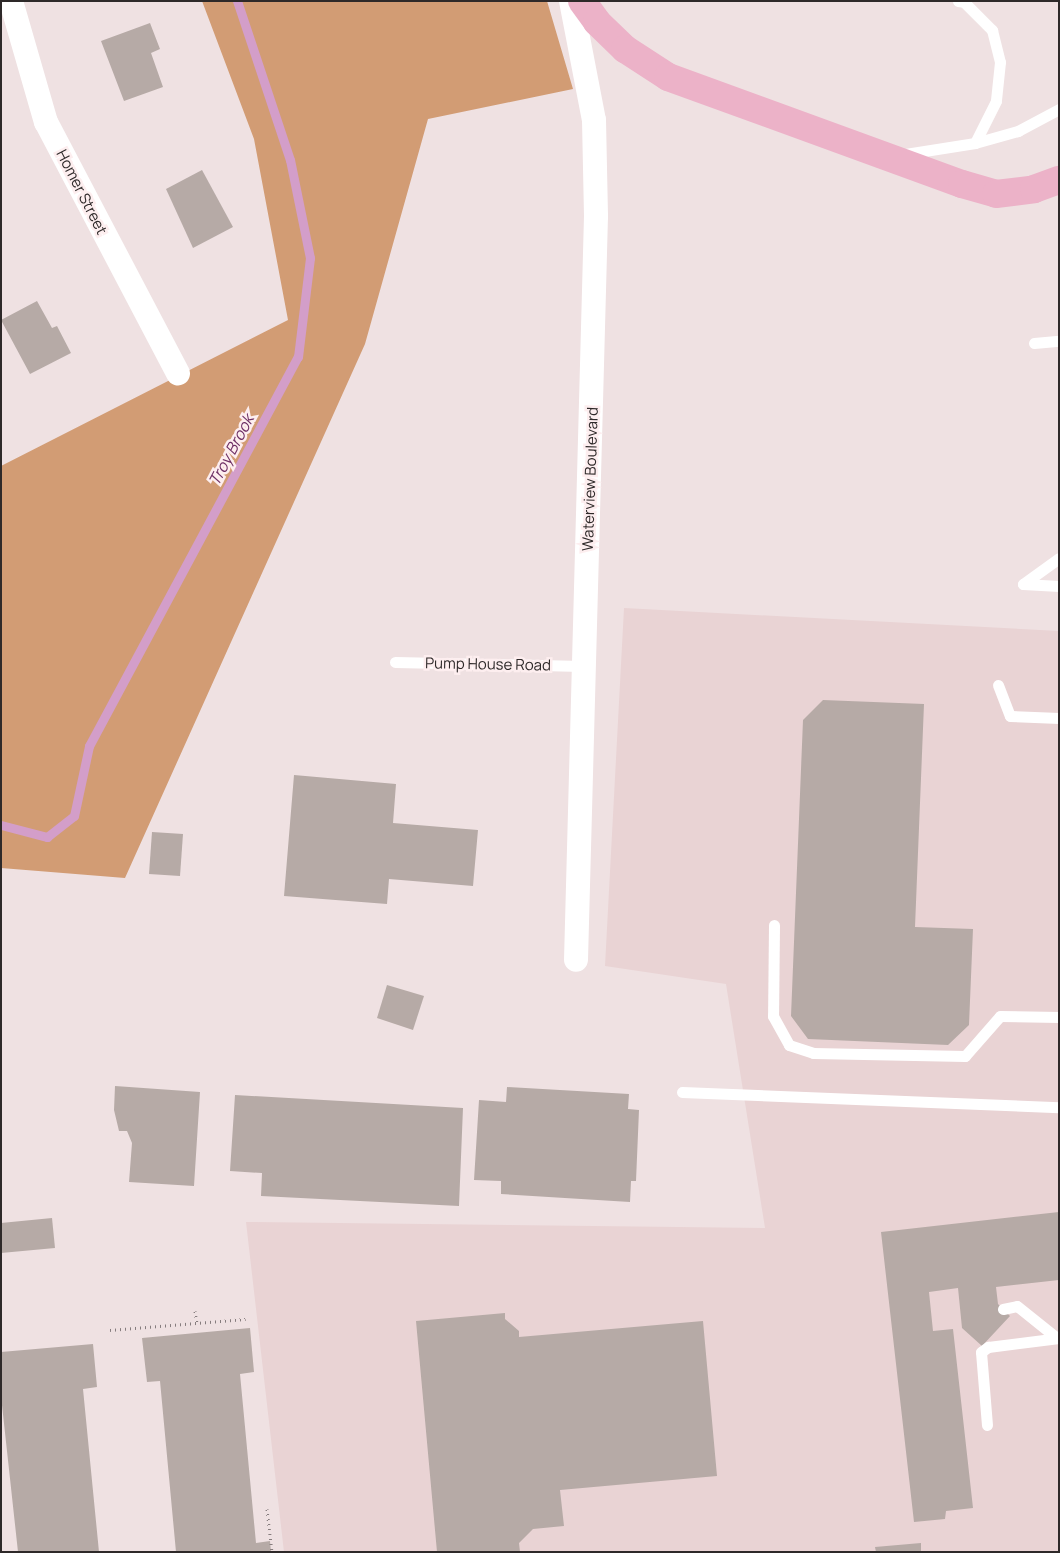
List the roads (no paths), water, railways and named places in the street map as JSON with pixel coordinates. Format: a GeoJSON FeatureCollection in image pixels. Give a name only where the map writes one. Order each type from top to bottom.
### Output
{"type":"FeatureCollection","features":[{"type":"Feature","properties":{"kind":"highway"},"geometry":{"type":"LineString","coordinates":[[582,1],[597,22],[625,49],[668,77],[886,157],[996,194],[1034,190],[1059,180]]}},
{"type":"Feature","properties":{"kind":"street","name":"Homer Street"},"geometry":{"type":"LineString","coordinates":[[11,1],[46,122],[178,373]]}},
{"type":"Feature","properties":{"kind":"street","name":"Waterview Boulevard"},"geometry":{"type":"LineString","coordinates":[[571,1],[594,120],[596,216],[592,436],[582,666],[576,960]]}},
{"type":"Feature","properties":{"kind":"lane"},"geometry":{"type":"LineString","coordinates":[[958,1],[964,2],[992,30],[1000,62],[996,101],[975,143]]}},
{"type":"Feature","properties":{"kind":"lane"},"geometry":{"type":"LineString","coordinates":[[886,157],[975,143],[1018,131],[1052,116],[1059,109]]}},
{"type":"Feature","properties":{"kind":"lane"},"geometry":{"type":"LineString","coordinates":[[1034,343],[1059,341]]}},
{"type":"Feature","properties":{"kind":"lane"},"geometry":{"type":"LineString","coordinates":[[1059,558],[1023,584],[1059,586]]}},
{"type":"Feature","properties":{"kind":"lane","name":"Pump House Road"},"geometry":{"type":"LineString","coordinates":[[395,662],[582,666]]}},
{"type":"Feature","properties":{"kind":"lane"},"geometry":{"type":"LineString","coordinates":[[998,686],[1010,716],[1059,718]]}},
{"type":"Feature","properties":{"kind":"lane"},"geometry":{"type":"LineString","coordinates":[[774,924],[773,1016],[790,1045],[813,1053],[965,1056],[1000,1016],[1059,1017]]}},
{"type":"Feature","properties":{"kind":"lane"},"geometry":{"type":"LineString","coordinates":[[682,1092],[1059,1107]]}},
{"type":"Feature","properties":{"kind":"lane"},"geometry":{"type":"LineString","coordinates":[[1003,1309],[1016,1306],[1058,1338]]}},
{"type":"Feature","properties":{"kind":"lane"},"geometry":{"type":"LineString","coordinates":[[987,1425],[981,1349],[988,1346],[1058,1338]]}},
{"type":"Feature","properties":{"kind":"waterway","name":"Troy Brook"},"geometry":{"type":"LineString","coordinates":[[1,825],[47,837],[74,816],[89,746],[298,357],[310,258],[290,160],[237,1]]}}]}
